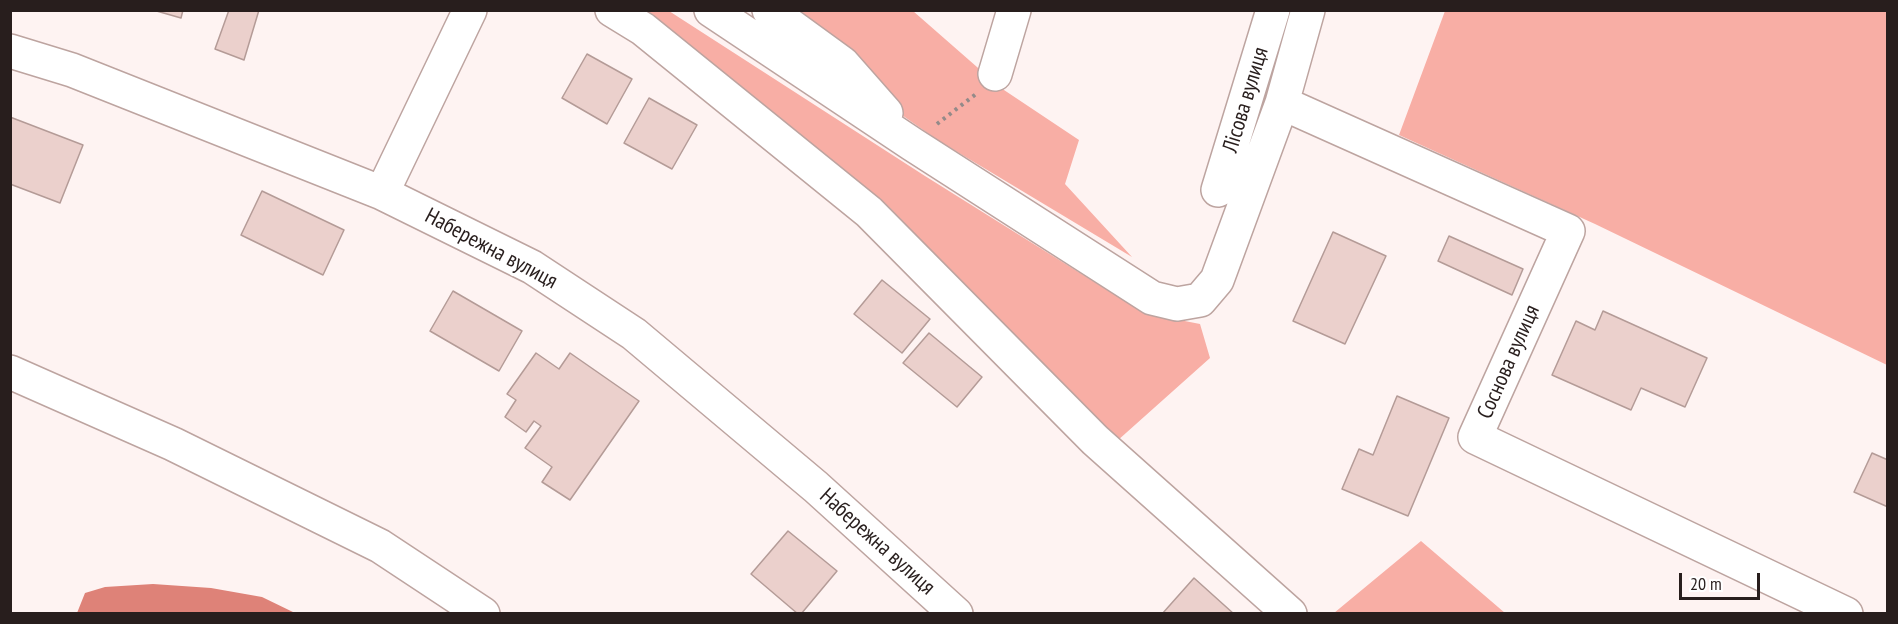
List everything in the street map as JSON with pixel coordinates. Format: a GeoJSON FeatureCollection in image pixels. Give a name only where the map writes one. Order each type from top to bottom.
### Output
{"type":"FeatureCollection","features":[{"type":"Feature","properties":{"kind":"street"},"geometry":{"type":"LineString","coordinates":[[382,194],[470,10]]}},
{"type":"Feature","properties":{"kind":"street"},"geometry":{"type":"LineString","coordinates":[[612,10],[643,29],[868,212],[1095,440],[1290,614]]}},
{"type":"Feature","properties":{"kind":"street"},"geometry":{"type":"LineString","coordinates":[[711,10],[912,144],[1152,298],[1177,304],[1200,300],[1217,280],[1282,103],[1308,10]]}},
{"type":"Feature","properties":{"kind":"street"},"geometry":{"type":"LineString","coordinates":[[769,10],[842,63],[912,144]]}},
{"type":"Feature","properties":{"kind":"street"},"geometry":{"type":"LineString","coordinates":[[995,74],[1014,10]]}},
{"type":"Feature","properties":{"kind":"street","name":"Лісова вулиця"},"geometry":{"type":"LineString","coordinates":[[1218,190],[1273,10]]}},
{"type":"Feature","properties":{"kind":"street","name":"Набережна вулиця"},"geometry":{"type":"LineString","coordinates":[[10,51],[72,70],[382,194],[532,267],[634,334],[816,487],[956,614]]}},
{"type":"Feature","properties":{"kind":"street","name":"Соснова вулиця"},"geometry":{"type":"LineString","coordinates":[[1282,103],[1568,231],[1475,437],[1846,614]]}},
{"type":"Feature","properties":{"kind":"street"},"geometry":{"type":"LineString","coordinates":[[10,372],[174,444],[380,546],[483,614]]}},
{"type":"Feature","properties":{"kind":"path"},"geometry":{"type":"LineString","coordinates":[[912,144],[987,85],[995,74]]}},
{"type":"Feature","properties":{"kind":"shaded area"},"geometry":{"type":"Polygon","coordinates":[[[644,11],[669,11],[925,176],[1144,313],[1200,324],[1210,358],[1117,441],[885,203],[644,11]]]}},
{"type":"Feature","properties":{"kind":"shaded area"},"geometry":{"type":"Polygon","coordinates":[[[753,11],[913,11],[1001,88],[1079,140],[1065,184],[1132,257],[939,141],[753,11]]]}},
{"type":"Feature","properties":{"kind":"shaded area"},"geometry":{"type":"Polygon","coordinates":[[[1445,11],[1887,11],[1887,365],[1595,224],[1399,135],[1445,11]]]}},
{"type":"Feature","properties":{"kind":"shaded area"},"geometry":{"type":"Polygon","coordinates":[[[1421,541],[1505,613],[1334,613],[1421,541]]]}},
{"type":"Feature","properties":{"kind":"shaded area"},"geometry":{"type":"Polygon","coordinates":[[[153,584],[211,588],[262,597],[295,613],[77,613],[85,593],[105,587],[153,584]]]}},
{"type":"Feature","properties":{"kind":"building"},"geometry":{"type":"Polygon","coordinates":[[[153,10],[183,10],[181,18],[153,10]]]}},
{"type":"Feature","properties":{"kind":"building"},"geometry":{"type":"Polygon","coordinates":[[[229,10],[259,10],[244,60],[215,49],[229,10]]]}},
{"type":"Feature","properties":{"kind":"building"},"geometry":{"type":"Polygon","coordinates":[[[587,54],[632,79],[607,124],[562,98],[587,54]]]}},
{"type":"Feature","properties":{"kind":"building"},"geometry":{"type":"Polygon","coordinates":[[[649,98],[697,125],[672,169],[624,143],[649,98]]]}},
{"type":"Feature","properties":{"kind":"building"},"geometry":{"type":"Polygon","coordinates":[[[10,117],[83,145],[60,203],[10,184],[10,117]]]}},
{"type":"Feature","properties":{"kind":"building"},"geometry":{"type":"Polygon","coordinates":[[[262,191],[344,230],[323,275],[241,235],[262,191]]]}},
{"type":"Feature","properties":{"kind":"building"},"geometry":{"type":"Polygon","coordinates":[[[1333,232],[1386,256],[1345,344],[1293,321],[1333,232]]]}},
{"type":"Feature","properties":{"kind":"building"},"geometry":{"type":"Polygon","coordinates":[[[1449,236],[1523,269],[1512,295],[1438,261],[1449,236]]]}},
{"type":"Feature","properties":{"kind":"building"},"geometry":{"type":"Polygon","coordinates":[[[882,280],[930,319],[902,353],[854,314],[882,280]]]}},
{"type":"Feature","properties":{"kind":"building"},"geometry":{"type":"Polygon","coordinates":[[[453,291],[522,331],[499,371],[430,331],[453,291]]]}},
{"type":"Feature","properties":{"kind":"building"},"geometry":{"type":"Polygon","coordinates":[[[1603,311],[1707,358],[1685,407],[1641,388],[1631,410],[1552,375],[1576,321],[1595,330],[1603,311]]]}},
{"type":"Feature","properties":{"kind":"building"},"geometry":{"type":"Polygon","coordinates":[[[929,333],[982,377],[957,407],[903,363],[929,333]]]}},
{"type":"Feature","properties":{"kind":"building"},"geometry":{"type":"Polygon","coordinates":[[[536,353],[559,369],[570,353],[639,401],[570,500],[542,482],[552,467],[525,448],[541,426],[534,421],[526,432],[505,417],[516,400],[507,394],[536,353]]]}},
{"type":"Feature","properties":{"kind":"building"},"geometry":{"type":"Polygon","coordinates":[[[1397,396],[1449,418],[1408,516],[1342,489],[1359,449],[1373,455],[1397,396]]]}},
{"type":"Feature","properties":{"kind":"building"},"geometry":{"type":"Polygon","coordinates":[[[1872,453],[1888,460],[1888,507],[1854,492],[1872,453]]]}},
{"type":"Feature","properties":{"kind":"building"},"geometry":{"type":"Polygon","coordinates":[[[788,531],[837,571],[801,614],[798,614],[751,574],[788,531]]]}},
{"type":"Feature","properties":{"kind":"building"},"geometry":{"type":"Polygon","coordinates":[[[1194,578],[1234,614],[1162,614],[1194,578]]]}}]}
